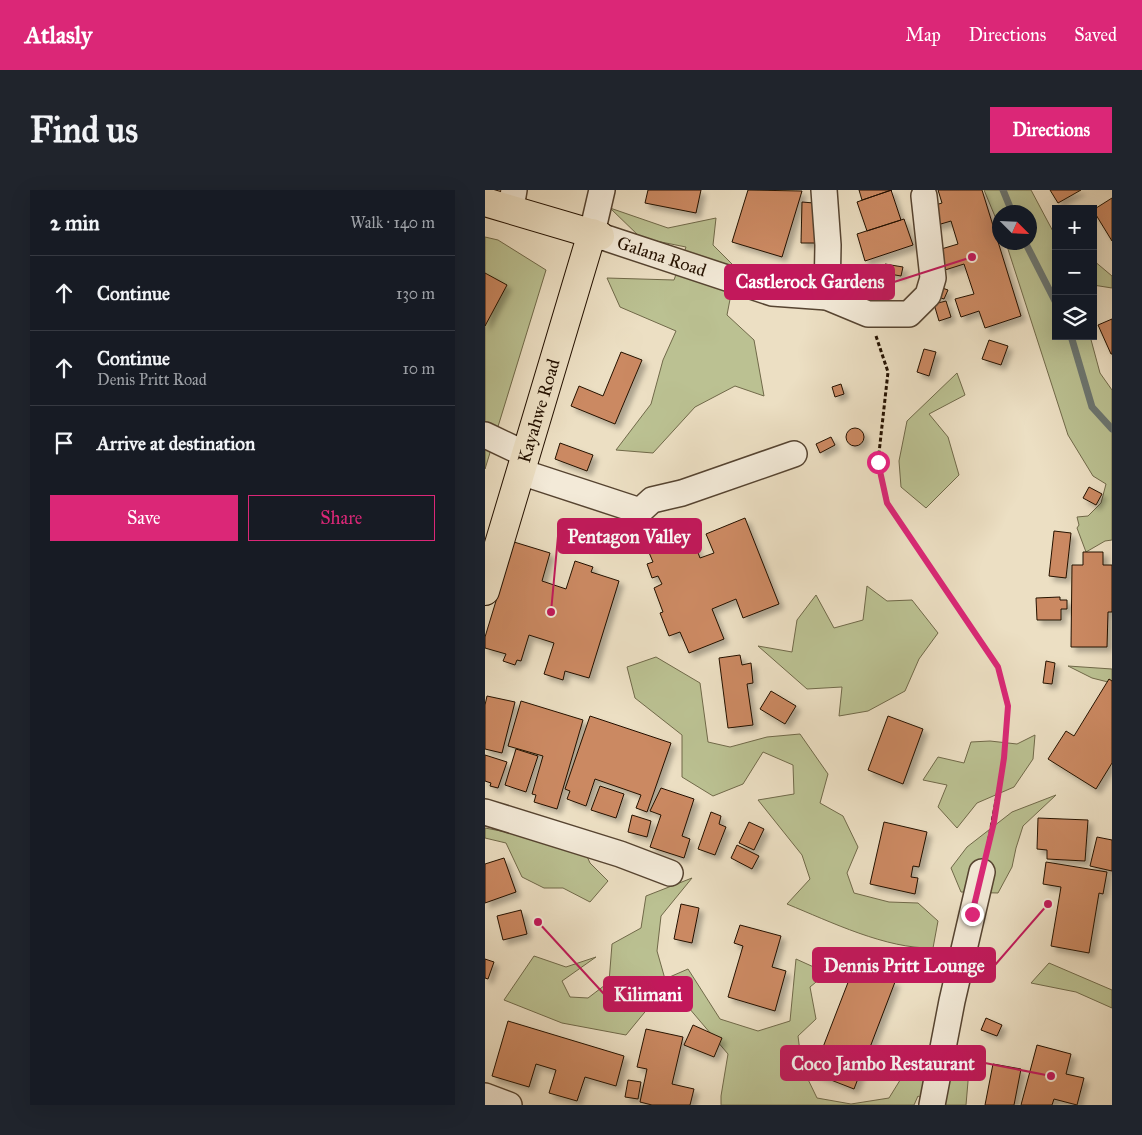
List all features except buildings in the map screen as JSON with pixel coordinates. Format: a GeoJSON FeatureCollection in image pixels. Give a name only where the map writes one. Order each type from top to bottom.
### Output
{"type":"FeatureCollection","features":[{"type":"Feature","properties":{"kind":"main road","name":"Galana Road"},"geometry":{"type":"LineString","coordinates":[[485,202],[513,199],[596,235]]}},
{"type":"Feature","properties":{"kind":"main road","name":"Kayahwe Road"},"geometry":{"type":"LineString","coordinates":[[485,591],[523,463],[596,235]]}},
{"type":"Feature","properties":{"kind":"street"},"geometry":{"type":"LineString","coordinates":[[596,235],[601,190]]}},
{"type":"Feature","properties":{"kind":"street"},"geometry":{"type":"LineString","coordinates":[[824,190],[828,245],[827,297]]}},
{"type":"Feature","properties":{"kind":"street"},"geometry":{"type":"LineString","coordinates":[[867,314],[909,314],[928,295],[933,278],[923,196]]}},
{"type":"Feature","properties":{"kind":"street","name":"Galana Road"},"geometry":{"type":"LineString","coordinates":[[596,235],[772,294],[827,297],[867,314]]}},
{"type":"Feature","properties":{"kind":"street"},"geometry":{"type":"LineString","coordinates":[[485,434],[523,463],[640,510],[652,500],[682,493],[794,454]]}},
{"type":"Feature","properties":{"kind":"street"},"geometry":{"type":"LineString","coordinates":[[485,812],[620,854],[670,873]]}},
{"type":"Feature","properties":{"kind":"street"},"geometry":{"type":"LineString","coordinates":[[932,1105],[952,1001],[982,872]]}},
{"type":"Feature","properties":{"kind":"street"},"geometry":{"type":"LineString","coordinates":[[485,1096],[509,1105]]}},
{"type":"Feature","properties":{"kind":"path"},"geometry":{"type":"LineString","coordinates":[[867,314],[888,372],[878,462],[887,503],[998,667],[1008,706],[1004,758],[994,822],[982,872]]}},
{"type":"Feature","properties":{"kind":"green space"},"geometry":{"type":"Polygon","coordinates":[[[984,190],[1031,190],[1052,229],[1052,340],[1091,340],[1100,373],[1112,390],[1112,540],[1105,541],[1086,552],[1077,528],[1079,525],[1077,517],[1088,516],[1101,503],[1106,484],[1093,476],[1068,435],[1008,250],[1037,250],[1037,205],[992,205],[992,209],[984,190]]]}},
{"type":"Feature","properties":{"kind":"green space"},"geometry":{"type":"Polygon","coordinates":[[[610,208],[668,228],[716,218],[713,245],[736,268],[727,315],[754,340],[764,396],[735,386],[695,407],[653,453],[616,450],[651,404],[663,360],[676,331],[620,307],[607,278],[674,280],[686,247],[641,238],[610,208]]]}},
{"type":"Feature","properties":{"kind":"green space"},"geometry":{"type":"Polygon","coordinates":[[[485,237],[498,240],[546,270],[485,469],[485,237]]]}},
{"type":"Feature","properties":{"kind":"green space"},"geometry":{"type":"Polygon","coordinates":[[[1097,263],[1112,276],[1112,288],[1097,286],[1097,263]]]}},
{"type":"Feature","properties":{"kind":"green space"},"geometry":{"type":"Polygon","coordinates":[[[957,373],[965,395],[929,414],[948,437],[959,475],[926,508],[901,487],[899,461],[907,421],[957,373]]]}},
{"type":"Feature","properties":{"kind":"green space"},"geometry":{"type":"Polygon","coordinates":[[[867,586],[887,601],[912,600],[938,633],[919,659],[905,691],[868,711],[839,716],[842,687],[807,689],[758,646],[792,652],[797,620],[816,595],[834,628],[863,620],[867,586]]]}},
{"type":"Feature","properties":{"kind":"green space"},"geometry":{"type":"Polygon","coordinates":[[[656,657],[700,683],[708,742],[730,747],[767,737],[800,734],[828,774],[820,803],[843,816],[858,847],[847,873],[854,893],[889,902],[918,903],[938,921],[933,948],[915,947],[878,939],[840,926],[787,904],[810,879],[802,855],[758,800],[794,794],[793,765],[763,752],[743,784],[713,796],[682,777],[682,735],[635,698],[627,667],[656,657]]]}},
{"type":"Feature","properties":{"kind":"green space"},"geometry":{"type":"Polygon","coordinates":[[[1068,666],[1112,669],[1112,683],[1092,678],[1068,666]]]}},
{"type":"Feature","properties":{"kind":"green space"},"geometry":{"type":"Polygon","coordinates":[[[1035,735],[1033,759],[1014,787],[977,803],[957,828],[938,807],[947,785],[923,780],[938,757],[964,763],[971,742],[990,741],[1017,744],[1035,735]]]}},
{"type":"Feature","properties":{"kind":"green space"},"geometry":{"type":"Polygon","coordinates":[[[1056,795],[1023,826],[1012,867],[998,893],[961,892],[951,868],[967,847],[1012,812],[1056,795]]]}},
{"type":"Feature","properties":{"kind":"green space"},"geometry":{"type":"Polygon","coordinates":[[[485,828],[517,834],[575,830],[590,863],[608,881],[590,902],[563,888],[544,888],[522,877],[506,843],[485,838],[485,828]]]}},
{"type":"Feature","properties":{"kind":"green space"},"geometry":{"type":"Polygon","coordinates":[[[692,878],[661,916],[657,951],[665,979],[688,969],[720,1019],[758,1031],[790,1021],[796,959],[827,973],[810,987],[816,1019],[798,1036],[802,1067],[817,1098],[851,1104],[889,1098],[915,1056],[970,1058],[966,1105],[932,1105],[918,1096],[914,1105],[721,1105],[728,1054],[683,1001],[649,1007],[626,1035],[562,1023],[504,1000],[534,956],[566,967],[596,957],[562,981],[570,997],[588,998],[609,982],[612,944],[641,928],[646,896],[692,878]]]}},
{"type":"Feature","properties":{"kind":"green space"},"geometry":{"type":"Polygon","coordinates":[[[1049,963],[1112,990],[1112,1008],[1076,992],[1031,983],[1049,963]]]}},
{"type":"Feature","properties":{"kind":"waterway"},"geometry":{"type":"LineString","coordinates":[[1003,190],[1009,205]]}},
{"type":"Feature","properties":{"kind":"waterway"},"geometry":{"type":"LineString","coordinates":[[1029,250],[1052,295]]}},
{"type":"Feature","properties":{"kind":"waterway"},"geometry":{"type":"LineString","coordinates":[[1072,340],[1092,407],[1112,429]]}},
{"type":"Feature","properties":{"kind":"place","name":"Castlerock Gardens"},"geometry":{"type":"Point","coordinates":[972,257]}},
{"type":"Feature","properties":{"kind":"place","name":"Pentagon Valley"},"geometry":{"type":"Point","coordinates":[551,612]}},
{"type":"Feature","properties":{"kind":"place","name":"Dennis Pritt Lounge"},"geometry":{"type":"Point","coordinates":[1048,904]}},
{"type":"Feature","properties":{"kind":"place","name":"Kilimani"},"geometry":{"type":"Point","coordinates":[538,922]}},
{"type":"Feature","properties":{"kind":"place","name":"Coco Jambo Restaurant"},"geometry":{"type":"Point","coordinates":[1051,1076]}},
{"type":"Feature","properties":{"kind":"route"},"geometry":{"type":"LineString","coordinates":[[878,462],[887,503],[998,667],[1008,706],[1004,758],[994,822],[972,914]]}}]}
